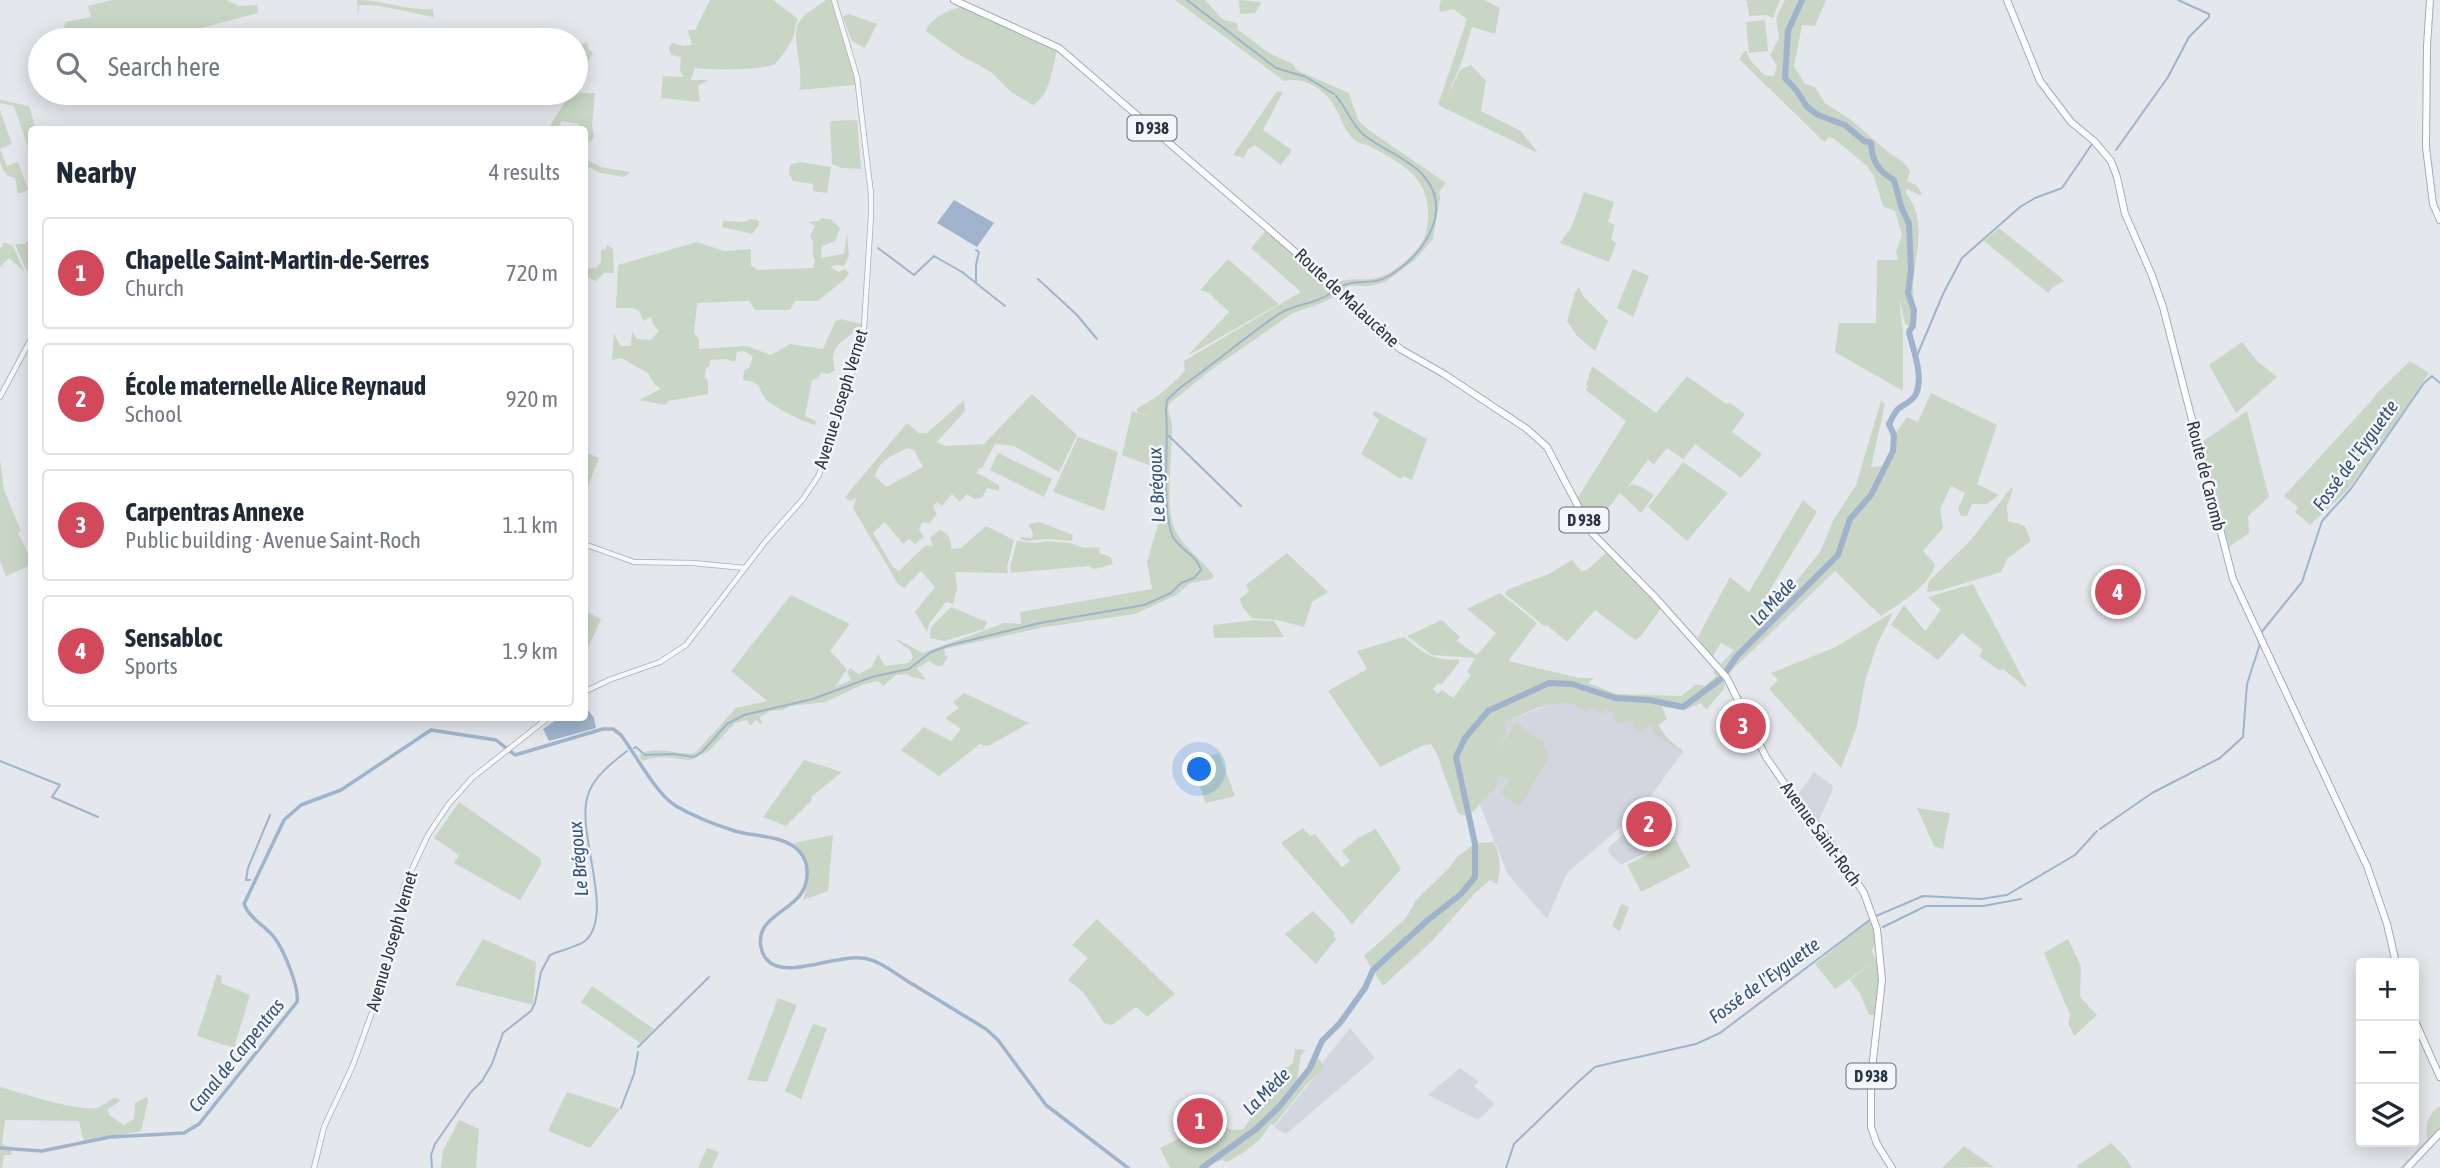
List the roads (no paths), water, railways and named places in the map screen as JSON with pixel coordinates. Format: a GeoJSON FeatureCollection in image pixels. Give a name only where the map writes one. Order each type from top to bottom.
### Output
{"type":"FeatureCollection","features":[{"type":"Feature","properties":{"kind":"main road","name":"Route de Malaucène"},"geometry":{"type":"LineString","coordinates":[[954,0],[1059,48],[1286,243],[1377,331],[1542,441],[1556,462],[1592,533],[1655,597],[1725,676]]}},
{"type":"Feature","properties":{"kind":"main road","name":"Route de Caromb"},"geometry":{"type":"LineString","coordinates":[[2007,0],[2040,81],[2071,122],[2105,153],[2115,169],[2125,214],[2163,307],[2233,579],[2367,866],[2387,924],[2395,958]]}},
{"type":"Feature","properties":{"kind":"main road"},"geometry":{"type":"LineString","coordinates":[[2430,0],[2426,147],[2431,194],[2440,220]]}},
{"type":"Feature","properties":{"kind":"main road","name":"Avenue Saint-Roch"},"geometry":{"type":"LineString","coordinates":[[1725,676],[1766,757],[1857,880],[1874,917],[1882,980],[1872,1070],[1871,1117],[1877,1144],[1892,1168]]}},
{"type":"Feature","properties":{"kind":"main road"},"geometry":{"type":"LineString","coordinates":[[2415,1021],[2440,1075]]}},
{"type":"Feature","properties":{"kind":"main road"},"geometry":{"type":"LineString","coordinates":[[2407,1168],[2440,1133]]}},
{"type":"Feature","properties":{"kind":"main road"},"geometry":{"type":"LineString","coordinates":[[2413,1168],[2440,1139]]}},
{"type":"Feature","properties":{"kind":"street","name":"Avenue Joseph Vernet"},"geometry":{"type":"LineString","coordinates":[[588,690],[660,662],[680,650],[696,634],[743,571],[803,499],[818,475],[864,328],[871,200],[857,77],[834,0]]}},
{"type":"Feature","properties":{"kind":"street"},"geometry":{"type":"LineString","coordinates":[[0,397],[28,344]]}},
{"type":"Feature","properties":{"kind":"street"},"geometry":{"type":"LineString","coordinates":[[588,545],[634,562],[693,563],[726,566],[743,571]]}},
{"type":"Feature","properties":{"kind":"street","name":"Avenue Joseph Vernet"},"geometry":{"type":"LineString","coordinates":[[314,1168],[324,1127],[348,1076],[384,980],[402,890],[428,835],[472,778],[544,721]]}},
{"type":"Feature","properties":{"kind":"water"},"geometry":{"type":"Polygon","coordinates":[[[954,200],[994,223],[977,247],[937,223],[954,200]]]}},
{"type":"Feature","properties":{"kind":"water"},"geometry":{"type":"Polygon","coordinates":[[[588,710],[594,718],[596,728],[549,741],[543,729],[555,721],[588,721],[588,710]]]}},
{"type":"Feature","properties":{"kind":"waterway","name":"Le Brégoux"},"geometry":{"type":"LineString","coordinates":[[1187,0],[1276,68],[1306,77],[1334,94]]}},
{"type":"Feature","properties":{"kind":"waterway","name":"La Mède"},"geometry":{"type":"LineString","coordinates":[[1340,1023],[1365,988],[1373,970],[1461,894],[1475,877],[1475,844],[1456,757],[1465,738],[1488,711],[1549,683],[1572,684],[1615,698],[1649,700],[1683,707],[1722,678],[1737,656],[1838,555],[1850,519],[1871,495],[1893,451],[1894,435],[1889,424],[1898,409],[1914,397],[1919,379],[1909,332],[1913,325],[1914,310],[1908,293],[1911,270],[1909,224],[1894,180],[1877,165],[1871,143],[1864,141],[1845,125],[1818,115],[1807,107],[1785,78],[1788,31],[1802,0]]}},
{"type":"Feature","properties":{"kind":"waterway"},"geometry":{"type":"LineString","coordinates":[[2116,150],[2168,77],[2189,37],[2209,17],[2209,14],[2178,0]]}},
{"type":"Feature","properties":{"kind":"waterway","name":"Le Brégoux"},"geometry":{"type":"LineString","coordinates":[[1336,96],[1360,131],[1422,174],[1436,202],[1431,231],[1424,244],[1402,267],[1383,279],[1351,283],[1338,288]]}},
{"type":"Feature","properties":{"kind":"waterway"},"geometry":{"type":"LineString","coordinates":[[1916,358],[1943,294],[1962,258],[2020,207],[2062,188],[2092,144]]}},
{"type":"Feature","properties":{"kind":"waterway"},"geometry":{"type":"LineString","coordinates":[[878,248],[914,275],[934,256],[962,272],[1005,306]]}},
{"type":"Feature","properties":{"kind":"waterway"},"geometry":{"type":"LineString","coordinates":[[976,250],[979,252],[976,282]]}},
{"type":"Feature","properties":{"kind":"waterway"},"geometry":{"type":"LineString","coordinates":[[1038,279],[1077,315],[1097,339]]}},
{"type":"Feature","properties":{"kind":"waterway","name":"Le Brégoux"},"geometry":{"type":"LineString","coordinates":[[634,748],[645,755],[673,754],[694,757],[702,752],[727,724],[744,715],[813,699],[872,677],[909,669],[931,652],[950,645],[1040,623],[1144,605],[1171,593],[1181,583],[1194,578],[1201,570],[1199,565],[1176,542],[1169,526],[1166,494],[1167,400],[1279,314],[1334,291]]}},
{"type":"Feature","properties":{"kind":"waterway","name":"Fossé de l'Eyguette"},"geometry":{"type":"LineString","coordinates":[[2260,634],[2302,582],[2322,521],[2350,490],[2424,383],[2432,376],[2440,383]]}},
{"type":"Feature","properties":{"kind":"waterway"},"geometry":{"type":"LineString","coordinates":[[1169,436],[1241,506]]}},
{"type":"Feature","properties":{"kind":"waterway","name":"Fossé de l'Eyguette"},"geometry":{"type":"LineString","coordinates":[[2100,829],[2152,793],[2220,758],[2243,737],[2247,684],[2260,644],[2257,637]]}},
{"type":"Feature","properties":{"kind":"waterway","name":"Canal de Carpentras"},"geometry":{"type":"LineString","coordinates":[[0,1148],[42,1151],[110,1137],[184,1133],[199,1124],[297,1002],[290,968],[281,949],[244,904],[284,820],[301,805],[341,790],[431,730],[496,740],[515,755],[603,729],[613,729],[621,735],[661,793],[676,806],[728,829],[786,842],[801,854],[807,868],[806,885],[800,895],[766,925],[761,935],[762,952],[772,964],[791,968],[861,958],[886,967],[986,1029],[998,1040],[1046,1105],[1128,1168]]}},
{"type":"Feature","properties":{"kind":"waterway","name":"Le Brégoux"},"geometry":{"type":"LineString","coordinates":[[432,1168],[431,1155],[435,1144],[471,1092],[482,1081],[492,1064],[503,1033],[531,1011],[541,972],[550,955],[582,943],[593,928],[597,912],[586,830],[588,795],[599,776],[627,751]]}},
{"type":"Feature","properties":{"kind":"waterway"},"geometry":{"type":"LineString","coordinates":[[0,761],[60,785],[52,797],[98,817]]}},
{"type":"Feature","properties":{"kind":"waterway"},"geometry":{"type":"LineString","coordinates":[[250,880],[246,880],[248,868],[270,815]]}},
{"type":"Feature","properties":{"kind":"waterway","name":"Fossé de l'Eyguette"},"geometry":{"type":"LineString","coordinates":[[1876,916],[1923,896],[1981,899],[2007,895],[2075,855],[2097,831]]}},
{"type":"Feature","properties":{"kind":"waterway"},"geometry":{"type":"LineString","coordinates":[[1883,927],[1926,906],[1983,906],[2021,899]]}},
{"type":"Feature","properties":{"kind":"waterway","name":"Fossé de l'Eyguette"},"geometry":{"type":"LineString","coordinates":[[1625,1060],[1696,1044],[1720,1033],[1871,919]]}},
{"type":"Feature","properties":{"kind":"waterway"},"geometry":{"type":"LineString","coordinates":[[638,1047],[709,977]]}},
{"type":"Feature","properties":{"kind":"waterway","name":"La Mède"},"geometry":{"type":"LineString","coordinates":[[1202,1168],[1256,1129],[1279,1107],[1310,1068],[1322,1041],[1338,1025]]}},
{"type":"Feature","properties":{"kind":"waterway"},"geometry":{"type":"LineString","coordinates":[[621,1108],[634,1074],[638,1052]]}},
{"type":"Feature","properties":{"kind":"waterway","name":"Fossé de l'Eyguette"},"geometry":{"type":"LineString","coordinates":[[1506,1168],[1514,1144],[1577,1083],[1595,1067],[1624,1060]]}},
{"type":"Feature","properties":{"kind":"place","name":"Sensabloc"},"geometry":{"type":"Point","coordinates":[2118,592]}},
{"type":"Feature","properties":{"kind":"place","name":"Carpentras Annexe"},"geometry":{"type":"Point","coordinates":[1743,726]}},
{"type":"Feature","properties":{"kind":"place","name":"École maternelle Alice Reynaud"},"geometry":{"type":"Point","coordinates":[1649,824]}},
{"type":"Feature","properties":{"kind":"place","name":"Chapelle Saint-Martin-de-Serres"},"geometry":{"type":"Point","coordinates":[1200,1121]}}]}
